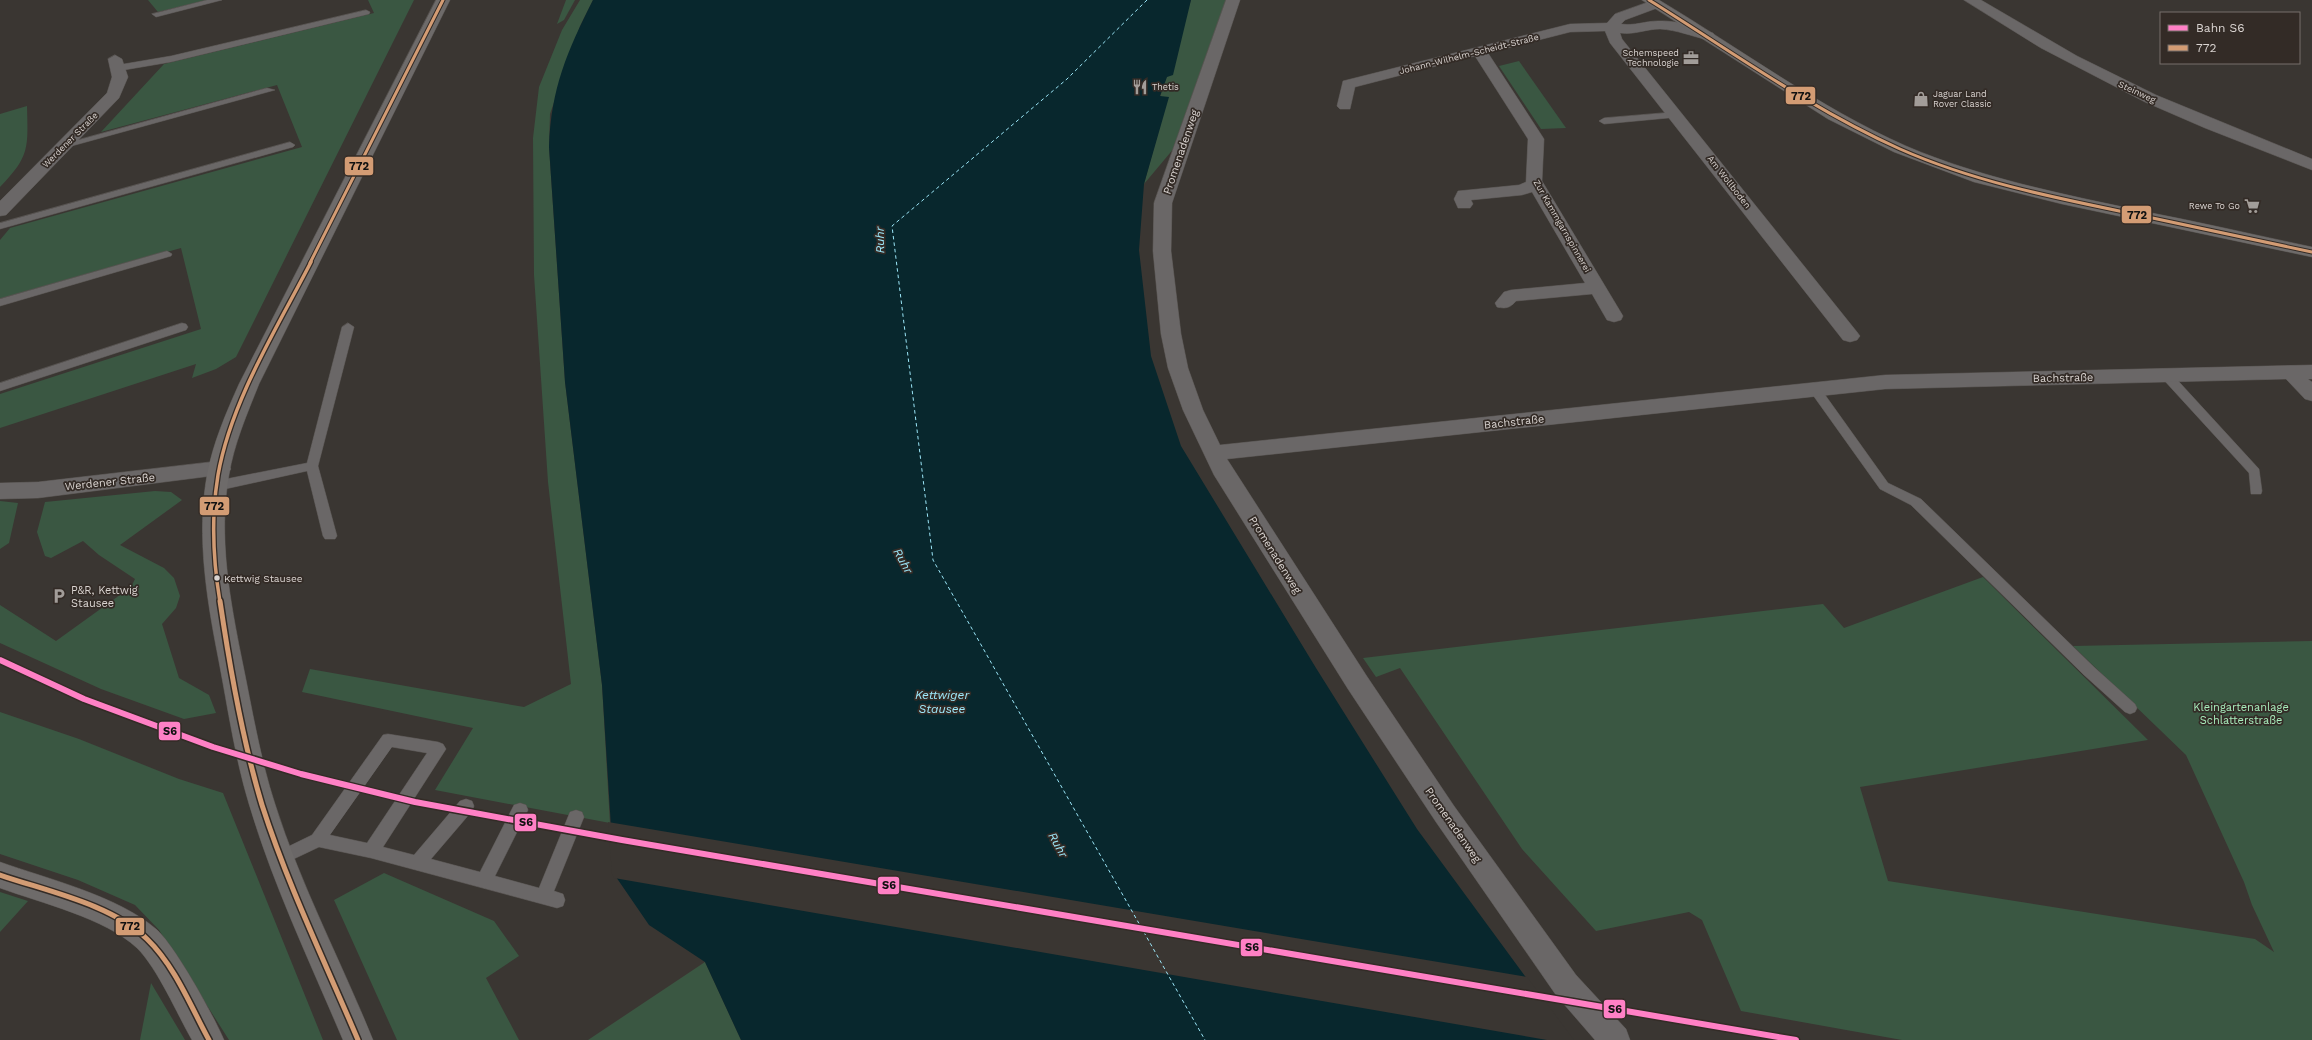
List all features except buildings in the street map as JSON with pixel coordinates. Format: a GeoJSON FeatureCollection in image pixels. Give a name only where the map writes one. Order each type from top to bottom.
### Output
{"type":"FeatureCollection","features":[{"type":"Feature","properties":{"kind":"main road"},"geometry":{"type":"LineString","coordinates":[[358,1040],[281,858],[262,802],[218,592],[213,512],[218,478],[231,428],[260,361],[443,0]]}},
{"type":"Feature","properties":{"kind":"main road"},"geometry":{"type":"LineString","coordinates":[[1652,2],[1708,36],[1782,86],[1843,123],[1946,168],[2005,186],[2312,252]]}},
{"type":"Feature","properties":{"kind":"main road"},"geometry":{"type":"LineString","coordinates":[[0,876],[95,909],[122,921],[147,939],[162,960],[209,1040]]}},
{"type":"Feature","properties":{"kind":"street","name":"Promenadenweg"},"geometry":{"type":"LineString","coordinates":[[1233,0],[1167,188],[1162,220],[1163,269],[1171,334],[1178,368],[1193,410],[1213,453],[1258,530],[1335,650],[1445,814],[1566,985],[1614,1040]]}},
{"type":"Feature","properties":{"kind":"street","name":"Steinweg"},"geometry":{"type":"LineString","coordinates":[[1971,0],[2046,46],[2112,80],[2177,111],[2312,165]]}},
{"type":"Feature","properties":{"kind":"street"},"geometry":{"type":"LineString","coordinates":[[1611,27],[1620,17],[1652,2]]}},
{"type":"Feature","properties":{"kind":"street","name":"Johann-Wilhelm-Scheidt-Straße"},"geometry":{"type":"LineString","coordinates":[[1345,106],[1348,84],[1570,28],[1611,27],[1632,30],[1658,26],[1678,27],[1708,36]]}},
{"type":"Feature","properties":{"kind":"street","name":"Am Wollboden"},"geometry":{"type":"LineString","coordinates":[[1611,27],[1615,40],[1850,336]]}},
{"type":"Feature","properties":{"kind":"street","name":"Zur Kammgarnspinnerei"},"geometry":{"type":"LineString","coordinates":[[1479,51],[1536,139],[1534,181],[1614,316]]}},
{"type":"Feature","properties":{"kind":"street","name":"Werdener Straße"},"geometry":{"type":"LineString","coordinates":[[0,211],[114,95],[120,77],[116,64]]}},
{"type":"Feature","properties":{"kind":"street"},"geometry":{"type":"LineString","coordinates":[[1464,204],[1462,200],[1464,195],[1522,190],[1536,184]]}},
{"type":"Feature","properties":{"kind":"street"},"geometry":{"type":"LineString","coordinates":[[1504,303],[1511,296],[1598,288]]}},
{"type":"Feature","properties":{"kind":"street"},"geometry":{"type":"LineString","coordinates":[[2291,372],[2312,394]]}},
{"type":"Feature","properties":{"kind":"street","name":"Bachstraße"},"geometry":{"type":"LineString","coordinates":[[1213,453],[1601,413],[1814,388],[1885,382],[2312,372]]}},
{"type":"Feature","properties":{"kind":"street","name":"Werdener Straße"},"geometry":{"type":"LineString","coordinates":[[0,491],[38,490],[218,478]]}},
{"type":"Feature","properties":{"kind":"lane"},"geometry":{"type":"LineString","coordinates":[[156,14],[218,0]]}},
{"type":"Feature","properties":{"kind":"lane"},"geometry":{"type":"LineString","coordinates":[[116,64],[171,59],[366,12]]}},
{"type":"Feature","properties":{"kind":"lane"},"geometry":{"type":"LineString","coordinates":[[65,145],[270,90]]}},
{"type":"Feature","properties":{"kind":"lane"},"geometry":{"type":"LineString","coordinates":[[1604,121],[1676,115]]}},
{"type":"Feature","properties":{"kind":"lane"},"geometry":{"type":"LineString","coordinates":[[0,226],[290,144]]}},
{"type":"Feature","properties":{"kind":"lane"},"geometry":{"type":"LineString","coordinates":[[0,303],[167,254]]}},
{"type":"Feature","properties":{"kind":"lane"},"geometry":{"type":"LineString","coordinates":[[0,387],[182,327]]}},
{"type":"Feature","properties":{"kind":"lane"},"geometry":{"type":"LineString","coordinates":[[330,536],[312,466],[348,327]]}},
{"type":"Feature","properties":{"kind":"lane"},"geometry":{"type":"LineString","coordinates":[[2166,376],[2255,472],[2256,491]]}},
{"type":"Feature","properties":{"kind":"lane"},"geometry":{"type":"LineString","coordinates":[[1814,388],[1884,486],[1916,502],[2083,666],[2130,708]]}},
{"type":"Feature","properties":{"kind":"lane"},"geometry":{"type":"LineString","coordinates":[[218,478],[312,466]]}},
{"type":"Feature","properties":{"kind":"lane"},"geometry":{"type":"LineString","coordinates":[[281,858],[318,840],[388,740],[438,749],[371,851]]}},
{"type":"Feature","properties":{"kind":"lane"},"geometry":{"type":"LineString","coordinates":[[417,864],[466,806]]}},
{"type":"Feature","properties":{"kind":"lane"},"geometry":{"type":"LineString","coordinates":[[484,880],[520,810]]}},
{"type":"Feature","properties":{"kind":"lane"},"geometry":{"type":"LineString","coordinates":[[318,840],[371,851],[550,898],[576,817]]}},
{"type":"Feature","properties":{"kind":"green space"},"geometry":{"type":"Polygon","coordinates":[[[148,0],[209,0],[158,12],[148,0]]]}},
{"type":"Feature","properties":{"kind":"green space"},"geometry":{"type":"Polygon","coordinates":[[[368,0],[414,0],[236,357],[216,369],[192,378],[196,364],[0,428],[0,394],[201,329],[181,248],[0,299],[0,240],[10,228],[302,147],[277,85],[101,132],[164,64],[374,13],[368,0]]]}},
{"type":"Feature","properties":{"kind":"green space"},"geometry":{"type":"Polygon","coordinates":[[[566,0],[575,0],[564,20],[557,24],[566,0]]]}},
{"type":"Feature","properties":{"kind":"green space"},"geometry":{"type":"Polygon","coordinates":[[[580,0],[593,0],[580,26],[550,114],[549,147],[565,382],[602,685],[610,823],[435,790],[473,728],[302,692],[310,669],[524,707],[571,684],[548,482],[534,275],[533,138],[539,87],[562,30],[580,0]]]}},
{"type":"Feature","properties":{"kind":"green space"},"geometry":{"type":"Polygon","coordinates":[[[1191,0],[1228,0],[1175,147],[1144,184],[1168,97],[1160,97],[1191,0]]]}},
{"type":"Feature","properties":{"kind":"green space"},"geometry":{"type":"Polygon","coordinates":[[[1519,61],[1566,128],[1541,129],[1499,66],[1519,61]]]}},
{"type":"Feature","properties":{"kind":"green space"},"geometry":{"type":"Polygon","coordinates":[[[27,106],[27,142],[25,151],[17,167],[0,187],[0,114],[27,106]]]}},
{"type":"Feature","properties":{"kind":"green space"},"geometry":{"type":"Polygon","coordinates":[[[155,491],[171,492],[182,500],[120,545],[164,568],[174,578],[180,596],[176,608],[162,624],[179,678],[209,695],[216,713],[184,719],[101,689],[0,643],[0,605],[56,641],[131,587],[135,579],[99,555],[83,541],[51,558],[45,556],[37,532],[45,502],[155,491]]]}},
{"type":"Feature","properties":{"kind":"green space"},"geometry":{"type":"Polygon","coordinates":[[[0,501],[18,503],[9,543],[0,549],[0,501]]]}},
{"type":"Feature","properties":{"kind":"green space","name":"Kleingartenanlage Schlatterstraße"},"geometry":{"type":"Polygon","coordinates":[[[1983,577],[2148,740],[1860,787],[1888,881],[2255,939],[2274,952],[2186,755],[2073,646],[2312,641],[2312,1040],[1902,1040],[1741,1011],[1702,920],[1689,912],[1596,931],[1522,849],[1400,668],[1376,677],[1363,658],[1823,604],[1844,628],[1983,577]]]}},
{"type":"Feature","properties":{"kind":"green space"},"geometry":{"type":"Polygon","coordinates":[[[0,712],[79,739],[179,779],[223,793],[323,1040],[229,1040],[159,930],[135,905],[78,880],[0,854],[0,712]]]}},
{"type":"Feature","properties":{"kind":"green space"},"geometry":{"type":"Polygon","coordinates":[[[384,873],[494,921],[519,956],[486,978],[519,1040],[397,1040],[334,900],[384,873]]]}},
{"type":"Feature","properties":{"kind":"green space"},"geometry":{"type":"Polygon","coordinates":[[[0,892],[28,901],[0,932],[0,892]]]}},
{"type":"Feature","properties":{"kind":"green space"},"geometry":{"type":"Polygon","coordinates":[[[705,962],[741,1040],[588,1040],[705,962]]]}},
{"type":"Feature","properties":{"kind":"green space"},"geometry":{"type":"Polygon","coordinates":[[[151,983],[185,1040],[140,1040],[151,983]]]}},
{"type":"Feature","properties":{"kind":"water","name":"Kettwiger Stausee"},"geometry":{"type":"Polygon","coordinates":[[[593,0],[1191,0],[1173,75],[1167,77],[1160,96],[1169,97],[1144,184],[1139,250],[1151,356],[1181,446],[1316,668],[1417,829],[1572,1040],[741,1040],[705,962],[649,925],[614,874],[602,685],[565,382],[549,147],[553,106],[562,71],[575,37],[593,0]]]}},
{"type":"Feature","properties":{"kind":"pier"},"geometry":{"type":"Polygon","coordinates":[[[608,822],[1527,977],[1574,1040],[1547,1040],[614,878],[612,874],[608,822]]]}},
{"type":"Feature","properties":{"kind":"ferry route"},"geometry":{"type":"LineString","coordinates":[[1147,0],[1067,79],[892,226],[933,560],[1205,1040]]}},
{"type":"Feature","properties":{"kind":"rail line","name":"S6"},"geometry":{"type":"LineString","coordinates":[[0,660],[84,699],[213,747],[301,774],[415,802],[622,840],[1796,1040]]}},
{"type":"Feature","properties":{"kind":"transit line","name":"772"},"geometry":{"type":"LineString","coordinates":[[358,1040],[283,864],[257,787],[248,752],[218,593],[214,546],[215,499],[218,475],[224,451],[231,428],[249,384],[443,0]]}},
{"type":"Feature","properties":{"kind":"transit line","name":"772"},"geometry":{"type":"LineString","coordinates":[[1649,0],[1835,116],[1900,149],[1929,161],[1989,181],[2020,189],[2312,252]]}},
{"type":"Feature","properties":{"kind":"transit line","name":"772"},"geometry":{"type":"LineString","coordinates":[[0,875],[98,909],[133,928],[147,939],[164,960],[172,973],[209,1040]]}},
{"type":"Feature","properties":{"kind":"place","name":"Schemspeed Technologie"},"geometry":{"type":"Point","coordinates":[1691,58]}},
{"type":"Feature","properties":{"kind":"place","name":"Thetis"},"geometry":{"type":"Point","coordinates":[1140,87]}},
{"type":"Feature","properties":{"kind":"place","name":"Jaguar Land Rover Classic"},"geometry":{"type":"Point","coordinates":[1921,99]}},
{"type":"Feature","properties":{"kind":"place","name":"Rewe To Go"},"geometry":{"type":"Point","coordinates":[2252,206]}},
{"type":"Feature","properties":{"kind":"place","name":"Kettwig Stausee"},"geometry":{"type":"Point","coordinates":[217,578]}},
{"type":"Feature","properties":{"kind":"place","name":"P&R, Kettwig Stausee"},"geometry":{"type":"Point","coordinates":[59,596]}},
{"type":"Feature","properties":{"kind":"water label","name":"Ruhr"},"geometry":{"type":"Point","coordinates":[880,240]}},
{"type":"Feature","properties":{"kind":"water label","name":"Ruhr"},"geometry":{"type":"Point","coordinates":[903,561]}},
{"type":"Feature","properties":{"kind":"water label","name":"Ruhr"},"geometry":{"type":"Point","coordinates":[1058,845]}}]}
